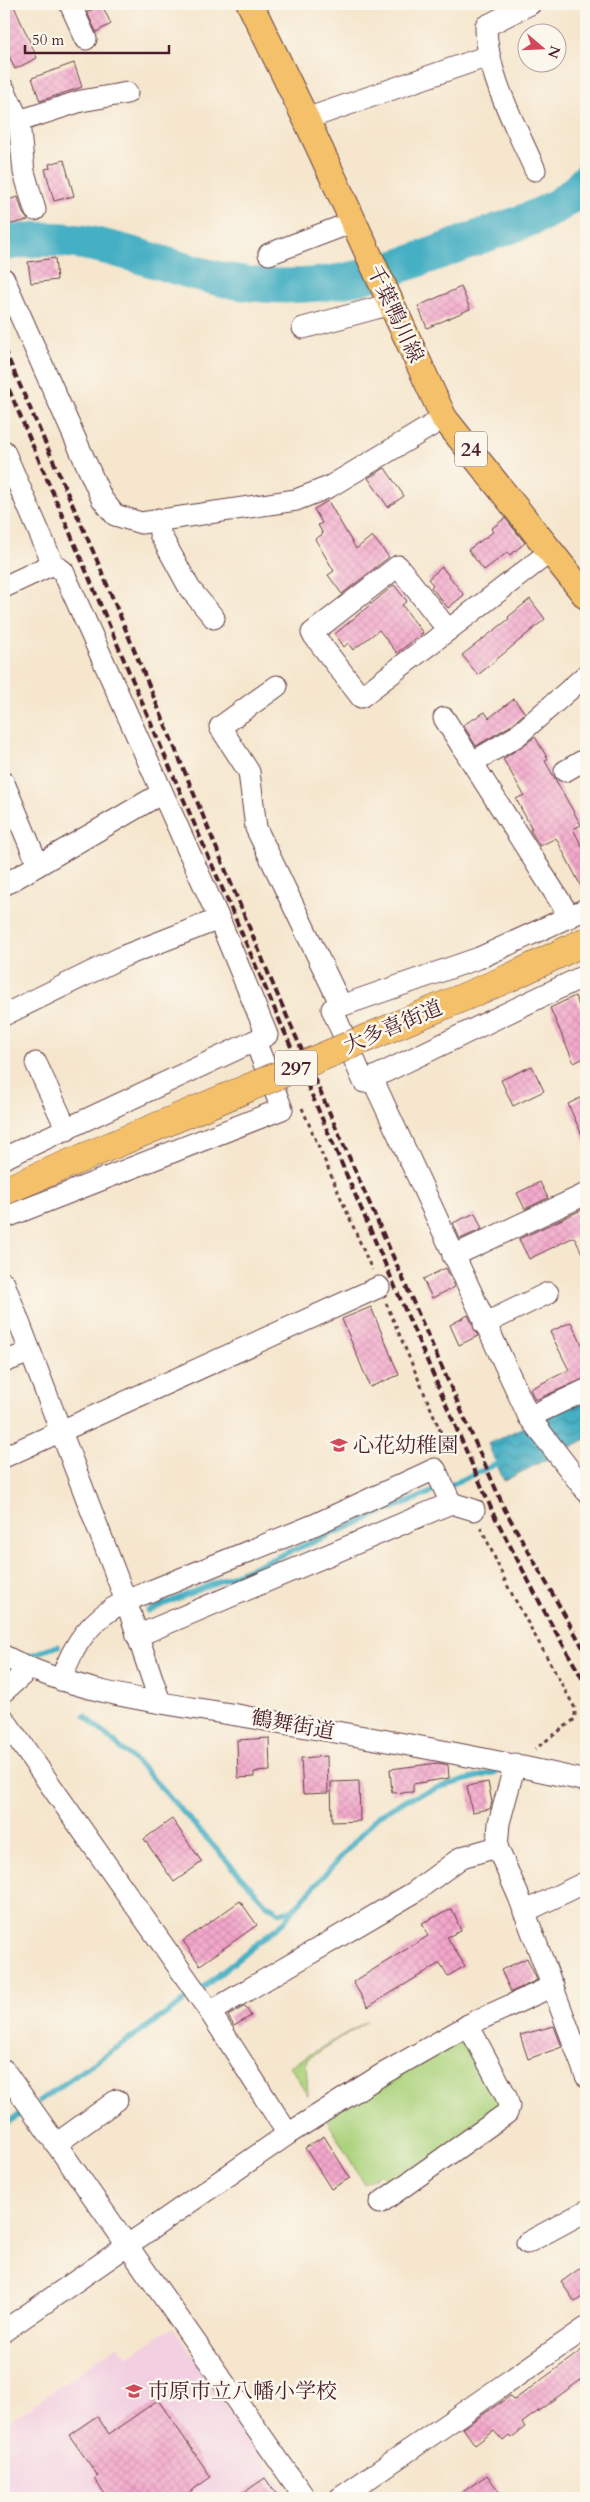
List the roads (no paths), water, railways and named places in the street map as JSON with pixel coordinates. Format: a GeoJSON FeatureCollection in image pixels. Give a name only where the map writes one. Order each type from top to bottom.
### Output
{"type":"FeatureCollection","features":[{"type":"Feature","properties":{"kind":"highway","name":"大多喜街道"},"geometry":{"type":"LineString","coordinates":[[4,1191],[509,978],[586,941]]}},
{"type":"Feature","properties":{"kind":"main road","name":"千葉鴨川線"},"geometry":{"type":"LineString","coordinates":[[250,4],[306,119],[444,418],[586,596]]}},
{"type":"Feature","properties":{"kind":"street"},"geometry":{"type":"LineString","coordinates":[[70,4],[86,39]]}},
{"type":"Feature","properties":{"kind":"street"},"geometry":{"type":"LineString","coordinates":[[530,4],[486,26],[488,56],[535,170]]}},
{"type":"Feature","properties":{"kind":"street"},"geometry":{"type":"LineString","coordinates":[[306,119],[488,56]]}},
{"type":"Feature","properties":{"kind":"street"},"geometry":{"type":"LineString","coordinates":[[4,89],[19,121],[24,172],[35,210]]}},
{"type":"Feature","properties":{"kind":"street"},"geometry":{"type":"LineString","coordinates":[[19,121],[80,101],[127,93]]}},
{"type":"Feature","properties":{"kind":"street"},"geometry":{"type":"LineString","coordinates":[[269,254],[353,222]]}},
{"type":"Feature","properties":{"kind":"street"},"geometry":{"type":"LineString","coordinates":[[4,279],[102,499],[115,515],[141,523],[296,500],[329,488],[444,418]]}},
{"type":"Feature","properties":{"kind":"street"},"geometry":{"type":"LineString","coordinates":[[303,328],[382,285]]}},
{"type":"Feature","properties":{"kind":"street"},"geometry":{"type":"LineString","coordinates":[[4,450],[53,564],[63,571],[219,919],[267,1036],[4,1158]]}},
{"type":"Feature","properties":{"kind":"street"},"geometry":{"type":"LineString","coordinates":[[160,519],[160,534],[190,589],[214,618]]}},
{"type":"Feature","properties":{"kind":"street"},"geometry":{"type":"LineString","coordinates":[[448,630],[398,566],[312,633],[361,697],[551,551]]}},
{"type":"Feature","properties":{"kind":"street"},"geometry":{"type":"LineString","coordinates":[[4,587],[53,564]]}},
{"type":"Feature","properties":{"kind":"street"},"geometry":{"type":"LineString","coordinates":[[472,762],[517,736],[586,675]]}},
{"type":"Feature","properties":{"kind":"street"},"geometry":{"type":"LineString","coordinates":[[277,686],[220,727],[249,772],[256,828],[341,1005]]}},
{"type":"Feature","properties":{"kind":"street"},"geometry":{"type":"LineString","coordinates":[[444,718],[472,762],[578,913],[479,958],[332,1009],[364,1082],[586,975]]}},
{"type":"Feature","properties":{"kind":"street"},"geometry":{"type":"LineString","coordinates":[[565,771],[586,759]]}},
{"type":"Feature","properties":{"kind":"street"},"geometry":{"type":"LineString","coordinates":[[4,783],[38,865]]}},
{"type":"Feature","properties":{"kind":"street"},"geometry":{"type":"LineString","coordinates":[[4,885],[162,793]]}},
{"type":"Feature","properties":{"kind":"street"},"geometry":{"type":"LineString","coordinates":[[4,1015],[124,956],[219,919]]}},
{"type":"Feature","properties":{"kind":"street"},"geometry":{"type":"LineString","coordinates":[[4,1218],[282,1109],[255,1041]]}},
{"type":"Feature","properties":{"kind":"street"},"geometry":{"type":"LineString","coordinates":[[36,1063],[67,1130]]}},
{"type":"Feature","properties":{"kind":"street"},"geometry":{"type":"LineString","coordinates":[[372,1078],[484,1324],[530,1419],[586,1492]]}},
{"type":"Feature","properties":{"kind":"street"},"geometry":{"type":"LineString","coordinates":[[453,1256],[586,1194]]}},
{"type":"Feature","properties":{"kind":"street"},"geometry":{"type":"LineString","coordinates":[[4,1283],[126,1601],[160,1702]]}},
{"type":"Feature","properties":{"kind":"street"},"geometry":{"type":"LineString","coordinates":[[4,1457],[379,1287]]}},
{"type":"Feature","properties":{"kind":"street"},"geometry":{"type":"LineString","coordinates":[[484,1324],[548,1293]]}},
{"type":"Feature","properties":{"kind":"street"},"geometry":{"type":"LineString","coordinates":[[4,1362],[30,1352]]}},
{"type":"Feature","properties":{"kind":"street"},"geometry":{"type":"LineString","coordinates":[[530,1419],[586,1390]]}},
{"type":"Feature","properties":{"kind":"street"},"geometry":{"type":"LineString","coordinates":[[61,1680],[68,1658],[95,1620],[108,1610],[126,1601],[314,1525],[435,1469],[451,1503]]}},
{"type":"Feature","properties":{"kind":"street"},"geometry":{"type":"LineString","coordinates":[[137,1636],[451,1503],[474,1510]]}},
{"type":"Feature","properties":{"kind":"street"},"geometry":{"type":"LineString","coordinates":[[314,1525],[328,1555]]}},
{"type":"Feature","properties":{"kind":"street","name":"鶴舞街道"},"geometry":{"type":"LineString","coordinates":[[4,1656],[29,1669],[100,1691],[516,1764],[586,1781]]}},
{"type":"Feature","properties":{"kind":"street"},"geometry":{"type":"LineString","coordinates":[[4,1690],[29,1669]]}},
{"type":"Feature","properties":{"kind":"street"},"geometry":{"type":"LineString","coordinates":[[4,1719],[202,2000],[288,2134]]}},
{"type":"Feature","properties":{"kind":"street"},"geometry":{"type":"LineString","coordinates":[[516,1764],[499,1823],[497,1847],[553,1986],[586,2076]]}},
{"type":"Feature","properties":{"kind":"street"},"geometry":{"type":"LineString","coordinates":[[202,2000],[413,1893],[462,1857],[497,1847]]}},
{"type":"Feature","properties":{"kind":"street"},"geometry":{"type":"LineString","coordinates":[[524,1912],[586,1882]]}},
{"type":"Feature","properties":{"kind":"street"},"geometry":{"type":"LineString","coordinates":[[4,2331],[288,2134],[382,2075],[468,2025],[553,1986]]}},
{"type":"Feature","properties":{"kind":"street"},"geometry":{"type":"LineString","coordinates":[[380,2204],[507,2113],[509,2106],[506,2096],[468,2025]]}},
{"type":"Feature","properties":{"kind":"street"},"geometry":{"type":"LineString","coordinates":[[4,2070],[305,2498]]}},
{"type":"Feature","properties":{"kind":"street"},"geometry":{"type":"LineString","coordinates":[[56,2144],[118,2100]]}},
{"type":"Feature","properties":{"kind":"street"},"geometry":{"type":"LineString","coordinates":[[527,2243],[586,2211]]}},
{"type":"Feature","properties":{"kind":"street"},"geometry":{"type":"LineString","coordinates":[[340,2498],[586,2328]]}},
{"type":"Feature","properties":{"kind":"water"},"geometry":{"type":"Polygon","coordinates":[[[586,1397],[586,1439],[504,1481],[488,1444],[586,1397]]]}},
{"type":"Feature","properties":{"kind":"waterway"},"geometry":{"type":"LineString","coordinates":[[4,244],[35,239],[65,240],[125,252],[213,277],[243,283],[275,286],[334,282],[362,277],[417,260],[534,217],[563,202],[586,181]]}},
{"type":"Feature","properties":{"kind":"waterway"},"geometry":{"type":"LineString","coordinates":[[448,1486],[503,1461]]}},
{"type":"Feature","properties":{"kind":"waterway"},"geometry":{"type":"LineString","coordinates":[[148,1611],[439,1489]]}},
{"type":"Feature","properties":{"kind":"waterway"},"geometry":{"type":"LineString","coordinates":[[22,1658],[58,1646]]}},
{"type":"Feature","properties":{"kind":"waterway"},"geometry":{"type":"LineString","coordinates":[[85,1716],[144,1769],[266,1904],[279,1912],[292,1911],[379,1815],[406,1800],[440,1787],[496,1772]]}},
{"type":"Feature","properties":{"kind":"waterway"},"geometry":{"type":"LineString","coordinates":[[200,1990],[285,1921],[292,1911]]}},
{"type":"Feature","properties":{"kind":"waterway"},"geometry":{"type":"LineString","coordinates":[[39,2101],[192,1996]]}},
{"type":"Feature","properties":{"kind":"waterway"},"geometry":{"type":"LineString","coordinates":[[4,2125],[22,2113]]}},
{"type":"Feature","properties":{"kind":"railway"},"geometry":{"type":"LineString","coordinates":[[4,349],[96,558],[274,987],[505,1510],[586,1653]]}},
{"type":"Feature","properties":{"kind":"railway"},"geometry":{"type":"LineString","coordinates":[[4,378],[164,754],[494,1515],[549,1620],[586,1685]]}},
{"type":"Feature","properties":{"kind":"place","name":"心花幼稚園"},"geometry":{"type":"Point","coordinates":[339,1445]}},
{"type":"Feature","properties":{"kind":"place","name":"市原市立八幡小学校"},"geometry":{"type":"Point","coordinates":[134,2391]}}]}
